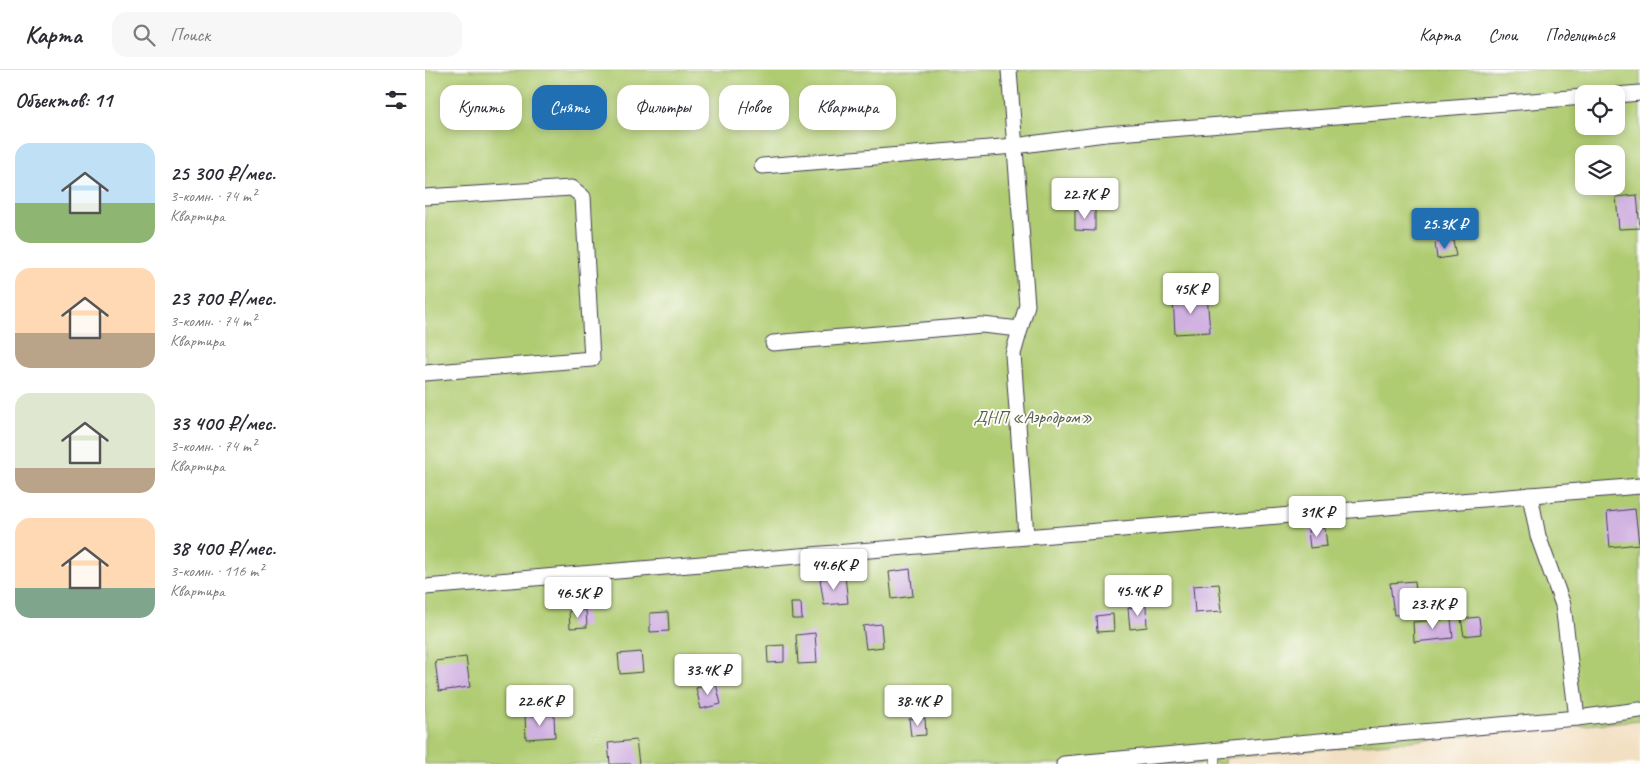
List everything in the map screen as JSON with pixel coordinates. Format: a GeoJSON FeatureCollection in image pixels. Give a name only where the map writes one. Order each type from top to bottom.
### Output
{"type":"FeatureCollection","features":[{"type":"Feature","properties":{"kind":"street"},"geometry":{"type":"LineString","coordinates":[[1009,70],[1027,304],[1013,354],[1015,406],[1026,536]]}},
{"type":"Feature","properties":{"kind":"street"},"geometry":{"type":"LineString","coordinates":[[1625,94],[1640,93]]}},
{"type":"Feature","properties":{"kind":"street"},"geometry":{"type":"LineString","coordinates":[[762,166],[1015,146],[1105,134],[1575,98]]}},
{"type":"Feature","properties":{"kind":"street"},"geometry":{"type":"LineString","coordinates":[[425,197],[572,188],[583,197],[592,359],[425,374]]}},
{"type":"Feature","properties":{"kind":"street"},"geometry":{"type":"LineString","coordinates":[[773,343],[982,325],[1020,329]]}},
{"type":"Feature","properties":{"kind":"street"},"geometry":{"type":"LineString","coordinates":[[425,586],[1640,486]]}},
{"type":"Feature","properties":{"kind":"street"},"geometry":{"type":"LineString","coordinates":[[1530,494],[1538,536],[1563,605],[1577,718]]}},
{"type":"Feature","properties":{"kind":"street"},"geometry":{"type":"LineString","coordinates":[[1064,764],[1215,758],[1640,710]]}},
{"type":"Feature","properties":{"kind":"green space","name":"ДНП «Аэродром»"},"geometry":{"type":"Polygon","coordinates":[[[425,70],[1640,70],[1640,720],[1224,758],[1224,764],[425,764],[425,70]]]}},
{"type":"Feature","properties":{"kind":"building"},"geometry":{"type":"Polygon","coordinates":[[[1637,195],[1640,228],[1619,229],[1616,197],[1637,195]]]}},
{"type":"Feature","properties":{"kind":"building"},"geometry":{"type":"Polygon","coordinates":[[[1075,210],[1095,210],[1095,231],[1075,230],[1075,210]]]}},
{"type":"Feature","properties":{"kind":"building"},"geometry":{"type":"Polygon","coordinates":[[[1453,240],[1456,256],[1437,259],[1435,243],[1453,240]]]}},
{"type":"Feature","properties":{"kind":"building"},"geometry":{"type":"Polygon","coordinates":[[[1207,295],[1210,332],[1175,334],[1173,297],[1207,295]]]}},
{"type":"Feature","properties":{"kind":"building"},"geometry":{"type":"Polygon","coordinates":[[[1635,509],[1639,544],[1610,547],[1607,512],[1635,509]]]}},
{"type":"Feature","properties":{"kind":"building"},"geometry":{"type":"Polygon","coordinates":[[[1325,528],[1327,546],[1310,548],[1308,530],[1325,528]]]}},
{"type":"Feature","properties":{"kind":"building"},"geometry":{"type":"Polygon","coordinates":[[[910,569],[913,596],[892,599],[889,572],[910,569]]]}},
{"type":"Feature","properties":{"kind":"building"},"geometry":{"type":"Polygon","coordinates":[[[845,576],[848,603],[824,605],[820,579],[845,576]]]}},
{"type":"Feature","properties":{"kind":"building"},"geometry":{"type":"Polygon","coordinates":[[[1415,581],[1418,613],[1394,615],[1390,583],[1415,581]]]}},
{"type":"Feature","properties":{"kind":"building"},"geometry":{"type":"Polygon","coordinates":[[[1219,584],[1222,611],[1195,613],[1193,586],[1219,584]]]}},
{"type":"Feature","properties":{"kind":"building"},"geometry":{"type":"Polygon","coordinates":[[[791,603],[801,603],[802,619],[792,619],[791,603]]]}},
{"type":"Feature","properties":{"kind":"building"},"geometry":{"type":"Polygon","coordinates":[[[1146,606],[1147,627],[1130,629],[1128,608],[1146,606]]]}},
{"type":"Feature","properties":{"kind":"building"},"geometry":{"type":"Polygon","coordinates":[[[586,610],[587,627],[570,628],[569,611],[586,610]]]}},
{"type":"Feature","properties":{"kind":"building"},"geometry":{"type":"Polygon","coordinates":[[[668,612],[669,631],[650,632],[650,613],[668,612]]]}},
{"type":"Feature","properties":{"kind":"building"},"geometry":{"type":"Polygon","coordinates":[[[1113,614],[1114,631],[1097,632],[1096,616],[1113,614]]]}},
{"type":"Feature","properties":{"kind":"building"},"geometry":{"type":"Polygon","coordinates":[[[1479,617],[1481,634],[1464,636],[1461,619],[1479,617]]]}},
{"type":"Feature","properties":{"kind":"building"},"geometry":{"type":"Polygon","coordinates":[[[1451,619],[1453,638],[1414,642],[1413,622],[1451,619]]]}},
{"type":"Feature","properties":{"kind":"building"},"geometry":{"type":"Polygon","coordinates":[[[881,624],[883,647],[866,649],[863,626],[881,624]]]}},
{"type":"Feature","properties":{"kind":"building"},"geometry":{"type":"Polygon","coordinates":[[[815,633],[817,663],[798,664],[796,635],[815,633]]]}},
{"type":"Feature","properties":{"kind":"building"},"geometry":{"type":"Polygon","coordinates":[[[784,645],[784,662],[768,663],[767,646],[784,645]]]}},
{"type":"Feature","properties":{"kind":"building"},"geometry":{"type":"Polygon","coordinates":[[[641,652],[643,672],[620,674],[618,654],[641,652]]]}},
{"type":"Feature","properties":{"kind":"building"},"geometry":{"type":"Polygon","coordinates":[[[466,657],[470,687],[439,691],[435,661],[466,657]]]}},
{"type":"Feature","properties":{"kind":"building"},"geometry":{"type":"Polygon","coordinates":[[[716,684],[721,704],[701,709],[696,688],[716,684]]]}},
{"type":"Feature","properties":{"kind":"building"},"geometry":{"type":"Polygon","coordinates":[[[554,715],[555,737],[526,739],[525,716],[554,715]]]}},
{"type":"Feature","properties":{"kind":"building"},"geometry":{"type":"Polygon","coordinates":[[[925,718],[926,735],[911,736],[909,719],[925,718]]]}},
{"type":"Feature","properties":{"kind":"building"},"geometry":{"type":"Polygon","coordinates":[[[636,740],[639,764],[610,764],[608,743],[636,740]]]}}]}
